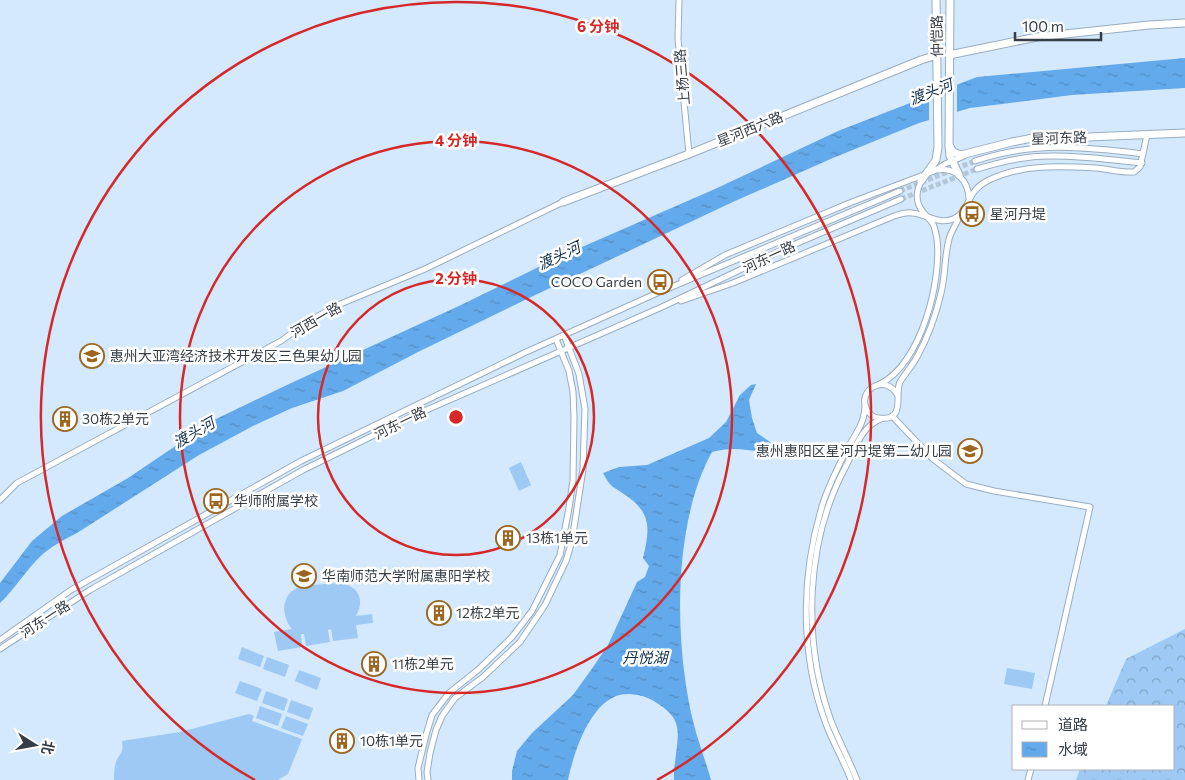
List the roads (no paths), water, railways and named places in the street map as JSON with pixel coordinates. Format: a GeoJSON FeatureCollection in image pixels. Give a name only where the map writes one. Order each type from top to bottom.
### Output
{"type":"FeatureCollection","features":[{"type":"Feature","properties":{"kind":"street","name":"上杨三路"},"geometry":{"type":"LineString","coordinates":[[679,0],[678,39],[689,154]]}},
{"type":"Feature","properties":{"kind":"street","name":"仲恺路"},"geometry":{"type":"LineString","coordinates":[[931,172],[936,160],[938,147],[936,0]]}},
{"type":"Feature","properties":{"kind":"street","name":"仲恺路"},"geometry":{"type":"LineString","coordinates":[[949,145],[950,0]]}},
{"type":"Feature","properties":{"kind":"street"},"geometry":{"type":"LineString","coordinates":[[949,55],[1037,37],[1185,23]]}},
{"type":"Feature","properties":{"kind":"street","name":"星河西六路"},"geometry":{"type":"LineString","coordinates":[[563,202],[689,154],[921,60],[937,56]]}},
{"type":"Feature","properties":{"kind":"street","name":"星河东路"},"geometry":{"type":"LineString","coordinates":[[949,145],[953,152],[958,155],[976,153],[1012,142],[1043,136],[1088,137],[1185,133]]}},
{"type":"Feature","properties":{"kind":"street"},"geometry":{"type":"LineString","coordinates":[[857,780],[831,721],[816,659],[813,636],[814,566],[826,512],[841,475],[867,427],[881,419],[892,416],[898,407],[898,387],[917,357],[934,318],[942,291],[950,238],[974,190],[982,184],[1004,174],[1053,167],[1097,168],[1134,172],[1139,169],[1142,163],[1147,135]]}},
{"type":"Feature","properties":{"kind":"street"},"geometry":{"type":"LineString","coordinates":[[949,145],[952,160],[965,181],[969,198]]}},
{"type":"Feature","properties":{"kind":"street"},"geometry":{"type":"LineString","coordinates":[[975,161],[1003,153],[1037,147],[1072,146],[1144,154]]}},
{"type":"Feature","properties":{"kind":"street"},"geometry":{"type":"LineString","coordinates":[[961,214],[945,222],[936,221],[929,217],[919,205],[917,197],[918,188],[921,181],[931,172],[952,160],[976,153]]}},
{"type":"Feature","properties":{"kind":"street"},"geometry":{"type":"LineString","coordinates":[[977,169],[1008,161],[1048,156],[1142,163]]}},
{"type":"Feature","properties":{"kind":"street"},"geometry":{"type":"LineString","coordinates":[[666,289],[725,255],[852,202],[942,169],[951,170],[959,174]]}},
{"type":"Feature","properties":{"kind":"street","name":"河东一路"},"geometry":{"type":"LineString","coordinates":[[0,640],[71,590],[302,461],[564,335],[666,289],[900,191]]}},
{"type":"Feature","properties":{"kind":"street","name":"河东一路"},"geometry":{"type":"LineString","coordinates":[[0,649],[90,590],[303,470],[415,415],[662,307],[786,248],[901,199]]}},
{"type":"Feature","properties":{"kind":"street","name":"河西一路"},"geometry":{"type":"LineString","coordinates":[[0,500],[17,484],[41,470],[178,398],[280,341],[338,305],[425,269],[563,202]]}},
{"type":"Feature","properties":{"kind":"street"},"geometry":{"type":"LineString","coordinates":[[662,307],[725,287],[894,216],[907,212],[929,217],[934,225],[937,251],[931,301],[921,331],[907,358],[890,379],[875,385],[867,393],[865,399],[870,414],[881,419]]}},
{"type":"Feature","properties":{"kind":"street"},"geometry":{"type":"LineString","coordinates":[[428,780],[427,772],[430,753],[442,716],[455,698],[483,677],[520,642],[544,605],[568,554],[572,541],[583,469],[585,409],[580,374],[564,335]]}},
{"type":"Feature","properties":{"kind":"street"},"geometry":{"type":"LineString","coordinates":[[419,780],[418,768],[432,715],[449,693],[479,669],[505,643],[532,611],[560,555],[569,508],[574,453],[573,392],[569,371],[556,339]]}},
{"type":"Feature","properties":{"kind":"street"},"geometry":{"type":"LineString","coordinates":[[880,384],[891,387],[898,396]]}},
{"type":"Feature","properties":{"kind":"street"},"geometry":{"type":"LineString","coordinates":[[851,780],[826,725],[815,686],[806,632],[806,591],[814,537],[822,506],[832,479],[863,422],[866,406]]}},
{"type":"Feature","properties":{"kind":"street"},"geometry":{"type":"LineString","coordinates":[[892,416],[933,459],[966,484],[994,491],[1090,507],[1045,705]]}},
{"type":"Feature","properties":{"kind":"water"},"geometry":{"type":"Polygon","coordinates":[[[1185,58],[1185,88],[1072,95],[970,108],[919,123],[735,201],[531,297],[343,391],[292,408],[253,426],[199,455],[48,550],[32,565],[0,603],[0,583],[32,541],[62,516],[128,478],[214,420],[461,305],[559,257],[715,189],[838,131],[977,77],[1185,58]]]}},
{"type":"Feature","properties":{"kind":"water","name":"丹悦湖"},"geometry":{"type":"Polygon","coordinates":[[[756,384],[749,400],[757,433],[776,446],[783,443],[793,452],[776,454],[734,449],[712,452],[699,481],[683,549],[680,623],[687,694],[694,725],[711,780],[674,780],[678,732],[676,722],[668,711],[652,700],[630,694],[617,696],[606,702],[596,712],[580,739],[568,780],[512,780],[512,771],[517,751],[532,733],[573,695],[591,670],[608,645],[637,582],[645,577],[649,566],[643,558],[647,538],[647,522],[644,515],[633,501],[610,484],[603,473],[619,467],[647,465],[709,438],[726,422],[740,395],[751,385],[756,384]]]}},
{"type":"Feature","properties":{"kind":"tunnel"},"geometry":{"type":"LineString","coordinates":[[900,191],[975,161]]}},
{"type":"Feature","properties":{"kind":"tunnel"},"geometry":{"type":"LineString","coordinates":[[901,199],[977,169]]}},
{"type":"Feature","properties":{"kind":"place","name":"星河丹堤"},"geometry":{"type":"Point","coordinates":[972,214]}},
{"type":"Feature","properties":{"kind":"place","name":"COCO Garden"},"geometry":{"type":"Point","coordinates":[660,282]}},
{"type":"Feature","properties":{"kind":"place","name":"惠州大亚湾经济技术开发区三色果幼儿园"},"geometry":{"type":"Point","coordinates":[92,356]}},
{"type":"Feature","properties":{"kind":"place","name":"30栋2单元"},"geometry":{"type":"Point","coordinates":[65,419]}},
{"type":"Feature","properties":{"kind":"place","name":"惠州惠阳区星河丹堤第二幼儿园"},"geometry":{"type":"Point","coordinates":[970,451]}},
{"type":"Feature","properties":{"kind":"place","name":"华师附属学校"},"geometry":{"type":"Point","coordinates":[216,501]}},
{"type":"Feature","properties":{"kind":"place","name":"13栋1单元"},"geometry":{"type":"Point","coordinates":[508,538]}},
{"type":"Feature","properties":{"kind":"place","name":"华南师范大学附属惠阳学校"},"geometry":{"type":"Point","coordinates":[304,576]}},
{"type":"Feature","properties":{"kind":"place","name":"12栋2单元"},"geometry":{"type":"Point","coordinates":[439,613]}},
{"type":"Feature","properties":{"kind":"place","name":"11栋2单元"},"geometry":{"type":"Point","coordinates":[374,664]}},
{"type":"Feature","properties":{"kind":"place","name":"10栋1单元"},"geometry":{"type":"Point","coordinates":[342,741]}},
{"type":"Feature","properties":{"kind":"water label","name":"渡头河"},"geometry":{"type":"Point","coordinates":[931,92]}},
{"type":"Feature","properties":{"kind":"water label","name":"渡头河"},"geometry":{"type":"Point","coordinates":[559,256]}},
{"type":"Feature","properties":{"kind":"water label","name":"渡头河"},"geometry":{"type":"Point","coordinates":[194,433]}}]}
